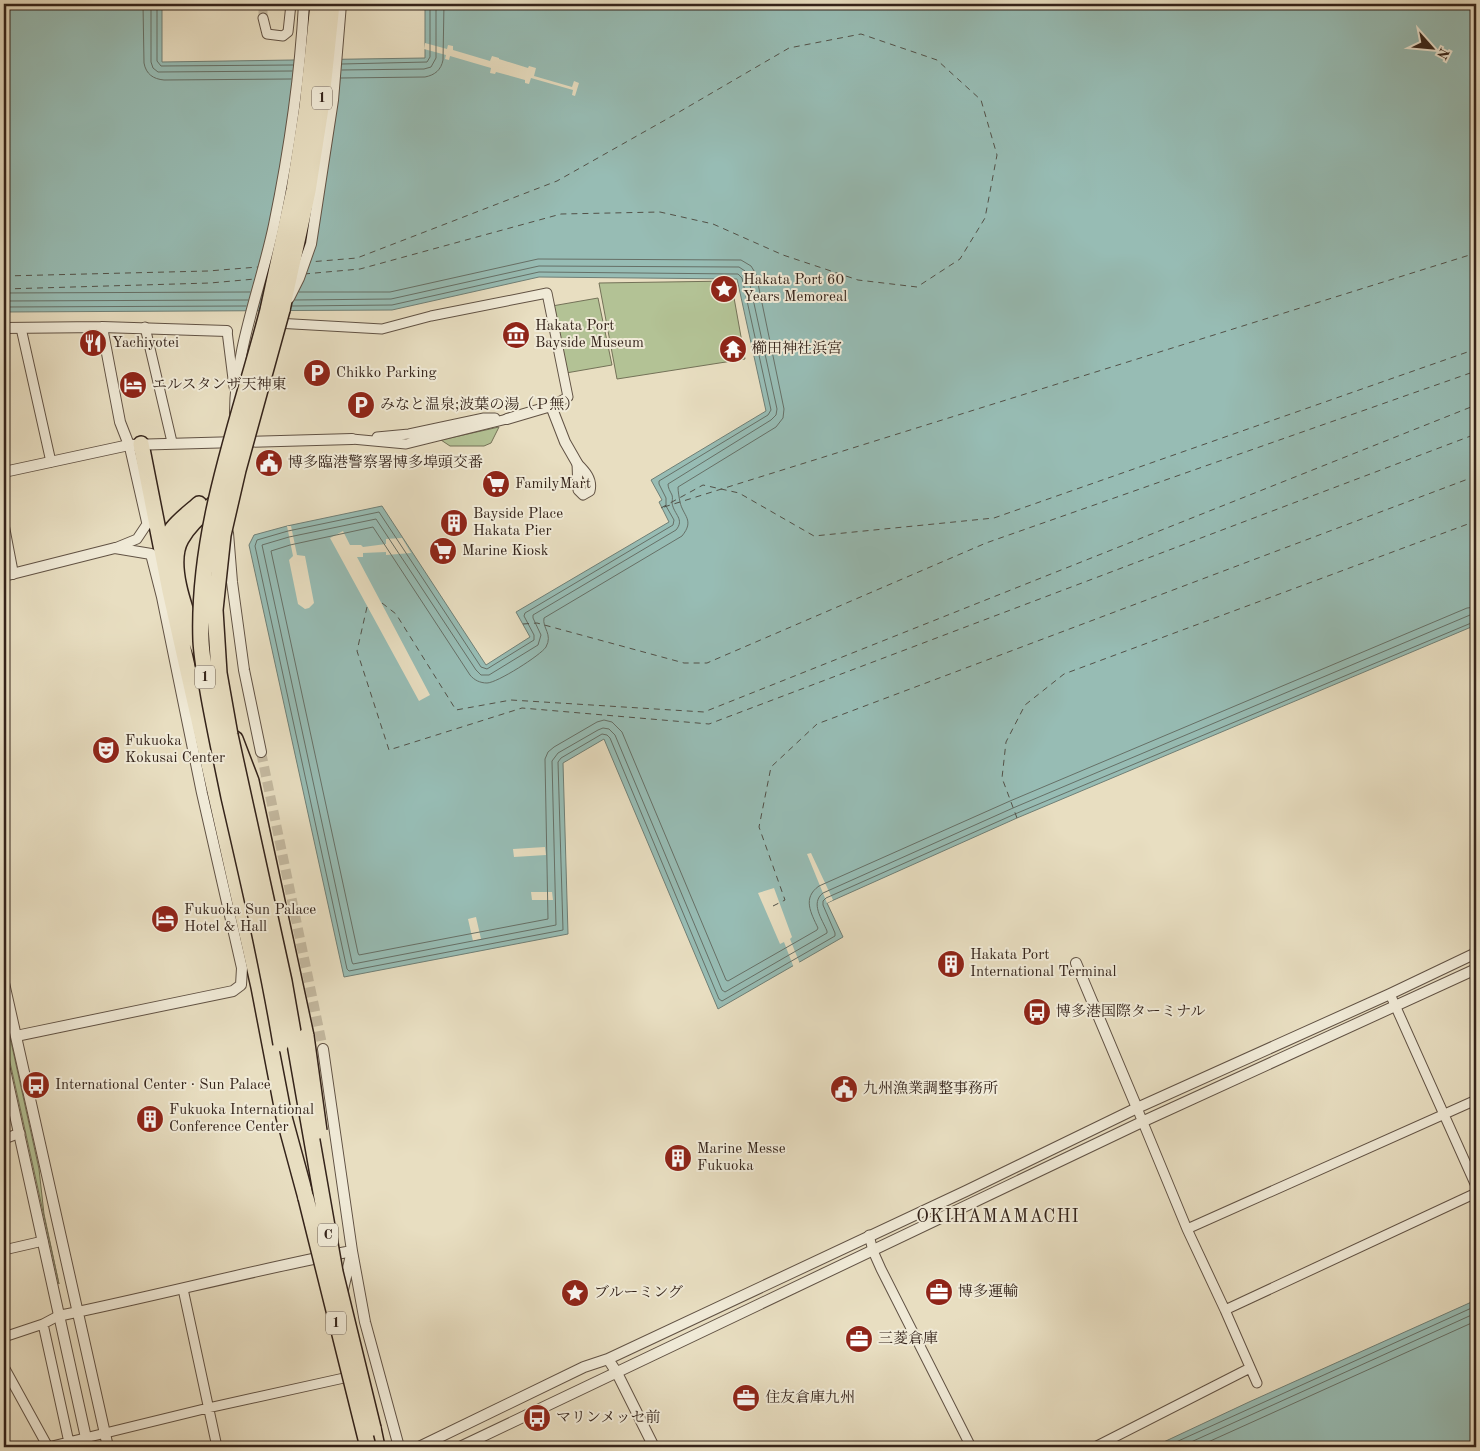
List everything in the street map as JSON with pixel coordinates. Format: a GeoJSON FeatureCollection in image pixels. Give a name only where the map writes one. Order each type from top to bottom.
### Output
{"type":"FeatureCollection","features":[{"type":"Feature","properties":{"kind":"highway","name":"1"},"geometry":{"type":"LineString","coordinates":[[279,317],[308,191],[332,4]]}},
{"type":"Feature","properties":{"kind":"highway","name":"1"},"geometry":{"type":"LineString","coordinates":[[318,11],[307,107],[287,229],[261,337],[224,468],[210,532],[204,572],[201,634],[205,673],[216,738],[271,984],[306,1198],[368,1447]]}},
{"type":"Feature","properties":{"kind":"highway","name":"C"},"geometry":{"type":"LineString","coordinates":[[279,317],[238,470],[223,535],[215,610],[216,641],[219,673],[230,735],[284,981],[335,1272],[377,1447]]}},
{"type":"Feature","properties":{"kind":"highway"},"geometry":{"type":"LineString","coordinates":[[170,591],[165,547],[169,536],[179,521],[213,493],[239,443]]}},
{"type":"Feature","properties":{"kind":"highway"},"geometry":{"type":"LineString","coordinates":[[239,443],[234,474],[220,498],[198,517],[180,540],[175,563],[179,590],[219,706],[251,780],[268,855],[306,1036],[335,1272]]}},
{"type":"Feature","properties":{"kind":"highway"},"geometry":{"type":"LineString","coordinates":[[135,444],[259,987],[284,1117],[306,1198]]}},
{"type":"Feature","properties":{"kind":"street"},"geometry":{"type":"LineString","coordinates":[[263,18],[267,34],[283,36],[288,32],[291,4]]}},
{"type":"Feature","properties":{"kind":"street"},"geometry":{"type":"LineString","coordinates":[[235,390],[240,358],[278,207],[292,123],[302,45],[304,4]]}},
{"type":"Feature","properties":{"kind":"street"},"geometry":{"type":"LineString","coordinates":[[261,752],[244,670],[232,582],[227,524],[239,443],[256,398],[279,317],[299,278],[311,244],[333,100],[341,4]]}},
{"type":"Feature","properties":{"kind":"street"},"geometry":{"type":"LineString","coordinates":[[4,472],[135,444],[352,439],[406,444],[507,419],[551,406],[568,397],[547,293],[431,316],[382,329],[308,325],[279,317]]}},
{"type":"Feature","properties":{"kind":"street"},"geometry":{"type":"LineString","coordinates":[[4,328],[102,326],[227,331],[235,390],[239,443]]}},
{"type":"Feature","properties":{"kind":"street"},"geometry":{"type":"LineString","coordinates":[[4,527],[8,575],[115,548],[137,538],[146,524],[135,444],[120,422],[102,326]]}},
{"type":"Feature","properties":{"kind":"street"},"geometry":{"type":"LineString","coordinates":[[145,327],[172,442]]}},
{"type":"Feature","properties":{"kind":"street"},"geometry":{"type":"LineString","coordinates":[[22,328],[51,462]]}},
{"type":"Feature","properties":{"kind":"street"},"geometry":{"type":"LineString","coordinates":[[551,406],[565,442],[578,462]]}},
{"type":"Feature","properties":{"kind":"street"},"geometry":{"type":"LineString","coordinates":[[16,1036],[233,991],[242,985],[242,968],[200,783],[162,597],[151,554],[115,548]]}},
{"type":"Feature","properties":{"kind":"street"},"geometry":{"type":"LineString","coordinates":[[419,1447],[584,1367],[608,1359],[966,1191],[1137,1108],[1390,994],[1476,953]]}},
{"type":"Feature","properties":{"kind":"street"},"geometry":{"type":"LineString","coordinates":[[1076,964],[1144,1121],[1187,1229],[1257,1383]]}},
{"type":"Feature","properties":{"kind":"street"},"geometry":{"type":"LineString","coordinates":[[460,1447],[1144,1121],[1476,969]]}},
{"type":"Feature","properties":{"kind":"street"},"geometry":{"type":"LineString","coordinates":[[4,983],[108,1447]]}},
{"type":"Feature","properties":{"kind":"street"},"geometry":{"type":"LineString","coordinates":[[1390,994],[1445,1113],[1476,1186]]}},
{"type":"Feature","properties":{"kind":"street"},"geometry":{"type":"LineString","coordinates":[[324,1049],[352,1251],[365,1322],[400,1447]]}},
{"type":"Feature","properties":{"kind":"street"},"geometry":{"type":"LineString","coordinates":[[4,1064],[87,1442]]}},
{"type":"Feature","properties":{"kind":"street"},"geometry":{"type":"LineString","coordinates":[[1187,1229],[1476,1100]]}},
{"type":"Feature","properties":{"kind":"street"},"geometry":{"type":"LineString","coordinates":[[4,1139],[20,1133]]}},
{"type":"Feature","properties":{"kind":"street"},"geometry":{"type":"LineString","coordinates":[[1225,1310],[1476,1193]]}},
{"type":"Feature","properties":{"kind":"street"},"geometry":{"type":"LineString","coordinates":[[869,1235],[873,1251],[971,1447]]}},
{"type":"Feature","properties":{"kind":"street"},"geometry":{"type":"LineString","coordinates":[[4,1250],[43,1241]]}},
{"type":"Feature","properties":{"kind":"street"},"geometry":{"type":"LineString","coordinates":[[4,1337],[43,1324],[58,1316],[183,1289],[294,1262],[352,1251]]}},
{"type":"Feature","properties":{"kind":"street"},"geometry":{"type":"LineString","coordinates":[[352,1251],[342,1294],[358,1375],[377,1447]]}},
{"type":"Feature","properties":{"kind":"street"},"geometry":{"type":"LineString","coordinates":[[183,1289],[217,1447]]}},
{"type":"Feature","properties":{"kind":"street"},"geometry":{"type":"LineString","coordinates":[[43,1324],[70,1444]]}},
{"type":"Feature","properties":{"kind":"street"},"geometry":{"type":"LineString","coordinates":[[608,1359],[654,1447]]}},
{"type":"Feature","properties":{"kind":"street"},"geometry":{"type":"LineString","coordinates":[[4,1367],[48,1447],[87,1442],[104,1433],[358,1375]]}},
{"type":"Feature","properties":{"kind":"street"},"geometry":{"type":"LineString","coordinates":[[1095,1447],[1250,1368]]}},
{"type":"Feature","properties":{"kind":"green space"},"geometry":{"type":"Polygon","coordinates":[[[731,281],[745,359],[617,379],[599,283],[731,281]]]}},
{"type":"Feature","properties":{"kind":"green space"},"geometry":{"type":"Polygon","coordinates":[[[598,298],[612,365],[566,373],[552,306],[598,298]]]}},
{"type":"Feature","properties":{"kind":"green space"},"geometry":{"type":"Polygon","coordinates":[[[499,427],[491,443],[484,446],[450,446],[441,440],[499,427]]]}},
{"type":"Feature","properties":{"kind":"green space"},"geometry":{"type":"Polygon","coordinates":[[[4,1010],[39,1169],[44,1214],[59,1284],[4,1035],[4,1010]]]}},
{"type":"Feature","properties":{"kind":"water"},"geometry":{"type":"Polygon","coordinates":[[[4,4],[162,4],[162,62],[425,58],[425,4],[1476,4],[1476,625],[1017,818],[827,903],[843,937],[718,1009],[604,739],[563,763],[568,934],[344,977],[249,545],[254,535],[382,506],[486,665],[530,637],[516,612],[669,522],[659,502],[662,500],[651,480],[766,411],[737,279],[539,277],[392,310],[4,312],[4,4]]]}},
{"type":"Feature","properties":{"kind":"water"},"geometry":{"type":"Polygon","coordinates":[[[1476,1300],[1476,1447],[1153,1447],[1249,1402],[1476,1300]]]}},
{"type":"Feature","properties":{"kind":"pier"},"geometry":{"type":"Polygon","coordinates":[[[425,43],[447,49],[448,45],[453,46],[453,50],[490,61],[492,56],[528,68],[529,66],[536,68],[534,76],[572,87],[574,81],[579,83],[575,96],[572,95],[573,90],[531,78],[529,84],[525,83],[525,80],[496,72],[495,74],[490,73],[491,68],[450,56],[449,60],[445,59],[446,55],[424,49],[425,43]]]}},
{"type":"Feature","properties":{"kind":"pier"},"geometry":{"type":"Polygon","coordinates":[[[287,526],[291,526],[297,555],[305,556],[314,603],[305,609],[298,604],[289,560],[293,556],[287,526]]]}},
{"type":"Feature","properties":{"kind":"pier"},"geometry":{"type":"Polygon","coordinates":[[[343,531],[350,545],[361,545],[363,547],[386,544],[386,539],[402,538],[411,553],[386,555],[386,552],[363,553],[363,557],[357,557],[430,695],[419,701],[330,538],[343,531]]]}},
{"type":"Feature","properties":{"kind":"pier"},"geometry":{"type":"Polygon","coordinates":[[[545,847],[546,855],[514,857],[513,849],[545,847]]]}},
{"type":"Feature","properties":{"kind":"pier"},"geometry":{"type":"Polygon","coordinates":[[[811,853],[833,900],[827,903],[807,854],[811,853]]]}},
{"type":"Feature","properties":{"kind":"pier"},"geometry":{"type":"Polygon","coordinates":[[[774,888],[800,964],[794,968],[784,942],[780,944],[758,893],[774,888]]]}},
{"type":"Feature","properties":{"kind":"pier"},"geometry":{"type":"Polygon","coordinates":[[[531,892],[552,892],[553,900],[532,900],[531,892]]]}},
{"type":"Feature","properties":{"kind":"pier"},"geometry":{"type":"Polygon","coordinates":[[[476,917],[481,939],[473,941],[468,919],[476,917]]]}},
{"type":"Feature","properties":{"kind":"ferry route"},"geometry":{"type":"LineString","coordinates":[[304,274],[360,269],[561,214],[660,212],[713,224],[783,255],[858,280],[917,287],[960,259],[985,218],[997,155],[981,100],[937,60],[861,34],[789,48],[557,181],[357,258],[309,262]]}},
{"type":"Feature","properties":{"kind":"ferry route"},"geometry":{"type":"LineString","coordinates":[[664,507],[1476,253]]}},
{"type":"Feature","properties":{"kind":"ferry route"},"geometry":{"type":"LineString","coordinates":[[4,276],[208,271],[258,267]]}},
{"type":"Feature","properties":{"kind":"ferry route"},"geometry":{"type":"LineString","coordinates":[[4,289],[210,283],[255,279]]}},
{"type":"Feature","properties":{"kind":"ferry route"},"geometry":{"type":"LineString","coordinates":[[661,508],[703,485],[739,493],[814,536],[994,518],[1476,349]]}},
{"type":"Feature","properties":{"kind":"ferry route"},"geometry":{"type":"LineString","coordinates":[[523,624],[537,623],[684,663],[707,663],[986,543],[1476,371]]}},
{"type":"Feature","properties":{"kind":"ferry route"},"geometry":{"type":"LineString","coordinates":[[382,603],[396,614],[456,710],[511,700],[704,712],[1476,405]]}},
{"type":"Feature","properties":{"kind":"ferry route"},"geometry":{"type":"LineString","coordinates":[[367,607],[357,651],[389,750],[522,708],[709,724],[1476,434]]}},
{"type":"Feature","properties":{"kind":"ferry route"},"geometry":{"type":"LineString","coordinates":[[773,906],[785,900],[759,827],[771,767],[817,724],[1476,476]]}},
{"type":"Feature","properties":{"kind":"ferry route"},"geometry":{"type":"LineString","coordinates":[[1017,818],[1002,778],[1006,742],[1025,705],[1064,674],[1476,521]]}},
{"type":"Feature","properties":{"kind":"tunnel"},"geometry":{"type":"LineString","coordinates":[[263,4],[263,18]]}},
{"type":"Feature","properties":{"kind":"tunnel"},"geometry":{"type":"LineString","coordinates":[[261,752],[323,1049]]}},
{"type":"Feature","properties":{"kind":"place","name":"Hakata Port 60 Years Memoreal"},"geometry":{"type":"Point","coordinates":[724,289]}},
{"type":"Feature","properties":{"kind":"place","name":"Hakata Port Bayside Museum"},"geometry":{"type":"Point","coordinates":[516,335]}},
{"type":"Feature","properties":{"kind":"place","name":"Yachiyotei"},"geometry":{"type":"Point","coordinates":[93,343]}},
{"type":"Feature","properties":{"kind":"place","name":"櫛田神社浜宮"},"geometry":{"type":"Point","coordinates":[733,349]}},
{"type":"Feature","properties":{"kind":"place","name":"Chikko Parking"},"geometry":{"type":"Point","coordinates":[317,373]}},
{"type":"Feature","properties":{"kind":"place","name":"エルスタンザ天神東"},"geometry":{"type":"Point","coordinates":[133,385]}},
{"type":"Feature","properties":{"kind":"place","name":"みなと温泉;波葉の湯（Ｐ無）"},"geometry":{"type":"Point","coordinates":[361,405]}},
{"type":"Feature","properties":{"kind":"place","name":"博多臨港警察署博多埠頭交番"},"geometry":{"type":"Point","coordinates":[269,463]}},
{"type":"Feature","properties":{"kind":"place","name":"FamilyMart"},"geometry":{"type":"Point","coordinates":[496,484]}},
{"type":"Feature","properties":{"kind":"place","name":"Bayside Place Hakata Pier"},"geometry":{"type":"Point","coordinates":[454,523]}},
{"type":"Feature","properties":{"kind":"place","name":"Marine Kiosk"},"geometry":{"type":"Point","coordinates":[443,551]}},
{"type":"Feature","properties":{"kind":"place","name":"Fukuoka Kokusai Center"},"geometry":{"type":"Point","coordinates":[106,750]}},
{"type":"Feature","properties":{"kind":"place","name":"Fukuoka Sun Palace Hotel & Hall"},"geometry":{"type":"Point","coordinates":[165,919]}},
{"type":"Feature","properties":{"kind":"place","name":"Hakata Port International Terminal"},"geometry":{"type":"Point","coordinates":[951,964]}},
{"type":"Feature","properties":{"kind":"place","name":"博多港国際ターミナル"},"geometry":{"type":"Point","coordinates":[1037,1012]}},
{"type":"Feature","properties":{"kind":"place","name":"International Center · Sun Palace"},"geometry":{"type":"Point","coordinates":[36,1085]}},
{"type":"Feature","properties":{"kind":"place","name":"九州漁業調整事務所"},"geometry":{"type":"Point","coordinates":[844,1089]}},
{"type":"Feature","properties":{"kind":"place","name":"Fukuoka International Conference Center"},"geometry":{"type":"Point","coordinates":[150,1119]}},
{"type":"Feature","properties":{"kind":"place","name":"Marine Messe Fukuoka"},"geometry":{"type":"Point","coordinates":[678,1158]}},
{"type":"Feature","properties":{"kind":"place","name":"博多運輸"},"geometry":{"type":"Point","coordinates":[939,1292]}},
{"type":"Feature","properties":{"kind":"place","name":"ブルーミング"},"geometry":{"type":"Point","coordinates":[575,1293]}},
{"type":"Feature","properties":{"kind":"place","name":"三菱倉庫"},"geometry":{"type":"Point","coordinates":[859,1339]}},
{"type":"Feature","properties":{"kind":"place","name":"住友倉庫九州"},"geometry":{"type":"Point","coordinates":[746,1398]}},
{"type":"Feature","properties":{"kind":"place","name":"マリンメッセ前"},"geometry":{"type":"Point","coordinates":[537,1418]}},
{"type":"Feature","properties":{"kind":"district","name":"OKIHAMAMACHI"},"geometry":{"type":"Point","coordinates":[998,1217]}}]}
